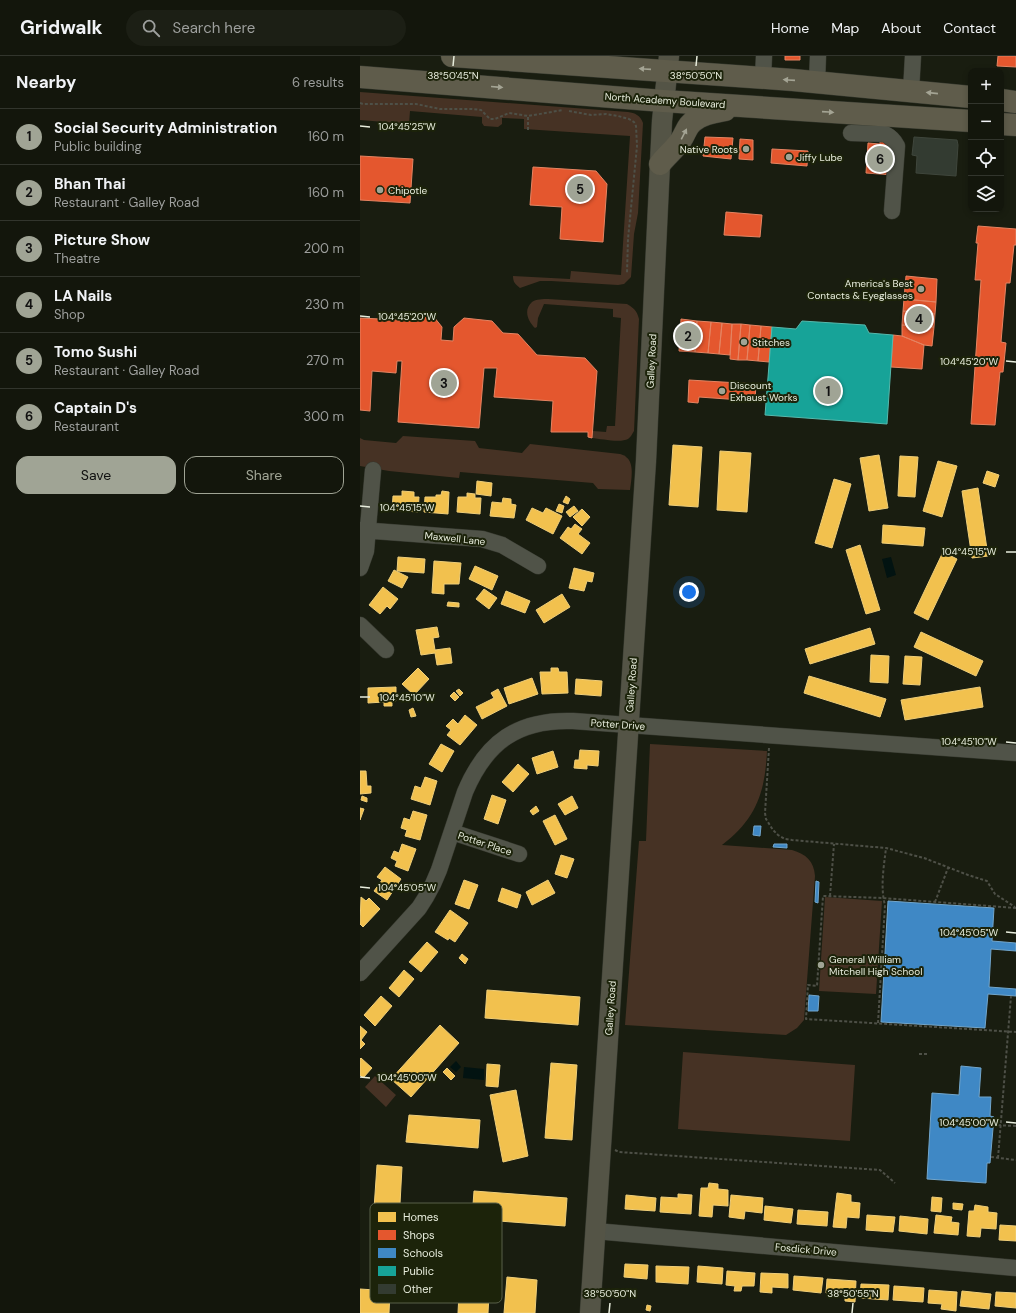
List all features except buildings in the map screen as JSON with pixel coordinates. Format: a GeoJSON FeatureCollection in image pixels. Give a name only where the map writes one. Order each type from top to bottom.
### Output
{"type":"FeatureCollection","features":[{"type":"Feature","properties":{"kind":"highway"},"geometry":{"type":"LineString","coordinates":[[452,56],[582,65],[668,63],[763,78],[968,97]]}},
{"type":"Feature","properties":{"kind":"highway"},"geometry":{"type":"LineString","coordinates":[[582,65],[616,60],[629,56]]}},
{"type":"Feature","properties":{"kind":"highway","name":"North Academy Boulevard"},"geometry":{"type":"LineString","coordinates":[[360,77],[663,101],[740,105],[968,122]]}},
{"type":"Feature","properties":{"kind":"highway"},"geometry":{"type":"LineString","coordinates":[[360,89],[397,92],[416,81]]}},
{"type":"Feature","properties":{"kind":"highway"},"geometry":{"type":"LineString","coordinates":[[1004,100],[1016,102]]}},
{"type":"Feature","properties":{"kind":"highway"},"geometry":{"type":"LineString","coordinates":[[660,164],[681,140],[686,128],[699,117],[740,105]]}},
{"type":"Feature","properties":{"kind":"highway"},"geometry":{"type":"LineString","coordinates":[[1004,124],[1016,125]]}},
{"type":"Feature","properties":{"kind":"main road","name":"Galley Road"},"geometry":{"type":"LineString","coordinates":[[590,1313],[646,457],[663,101],[668,63]]}},
{"type":"Feature","properties":{"kind":"street"},"geometry":{"type":"LineString","coordinates":[[763,78],[764,56]]}},
{"type":"Feature","properties":{"kind":"street"},"geometry":{"type":"LineString","coordinates":[[817,82],[818,56]]}},
{"type":"Feature","properties":{"kind":"street"},"geometry":{"type":"LineString","coordinates":[[911,91],[913,56]]}},
{"type":"Feature","properties":{"kind":"street"},"geometry":{"type":"LineString","coordinates":[[851,133],[885,134],[890,136],[897,146],[892,211]]}},
{"type":"Feature","properties":{"kind":"street"},"geometry":{"type":"LineString","coordinates":[[360,568],[366,551],[364,530],[373,470]]}},
{"type":"Feature","properties":{"kind":"street","name":"Maxwell Lane"},"geometry":{"type":"LineString","coordinates":[[364,530],[482,539],[502,546],[538,566]]}},
{"type":"Feature","properties":{"kind":"street"},"geometry":{"type":"LineString","coordinates":[[360,625],[386,650]]}},
{"type":"Feature","properties":{"kind":"street","name":"Potter Drive"},"geometry":{"type":"LineString","coordinates":[[360,973],[419,908],[433,884],[465,792],[471,777],[478,766],[492,749],[516,731],[526,726],[560,720],[1016,753]]}},
{"type":"Feature","properties":{"kind":"street","name":"Potter Place"},"geometry":{"type":"LineString","coordinates":[[452,832],[519,854]]}},
{"type":"Feature","properties":{"kind":"street","name":"Fosdick Drive"},"geometry":{"type":"LineString","coordinates":[[595,1231],[1016,1268]]}},
{"type":"Feature","properties":{"kind":"path"},"geometry":{"type":"LineString","coordinates":[[360,103],[398,105],[416,104],[440,109],[481,110],[490,119],[495,119],[509,113],[528,116],[562,110],[591,115],[606,114],[629,119],[634,122],[636,126],[637,146],[628,239],[627,273]]}},
{"type":"Feature","properties":{"kind":"path"},"geometry":{"type":"LineString","coordinates":[[528,116],[528,130]]}},
{"type":"Feature","properties":{"kind":"path"},"geometry":{"type":"LineString","coordinates":[[769,746],[765,813],[769,825],[778,835],[785,839],[886,848],[924,858],[987,881],[995,894],[1016,908]]}},
{"type":"Feature","properties":{"kind":"path"},"geometry":{"type":"LineString","coordinates":[[830,896],[834,844]]}},
{"type":"Feature","properties":{"kind":"path"},"geometry":{"type":"LineString","coordinates":[[878,1023],[885,904],[883,898],[883,881],[886,848]]}},
{"type":"Feature","properties":{"kind":"path"},"geometry":{"type":"LineString","coordinates":[[935,902],[948,868]]}},
{"type":"Feature","properties":{"kind":"path"},"geometry":{"type":"LineString","coordinates":[[1016,908],[883,898],[823,896],[817,986],[808,985],[806,1019],[1016,1032]]}},
{"type":"Feature","properties":{"kind":"path"},"geometry":{"type":"LineString","coordinates":[[998,1158],[1011,996]]}},
{"type":"Feature","properties":{"kind":"path"},"geometry":{"type":"LineString","coordinates":[[918,1054],[929,1054]]}},
{"type":"Feature","properties":{"kind":"path"},"geometry":{"type":"LineString","coordinates":[[993,1125],[1016,1126]]}},
{"type":"Feature","properties":{"kind":"path"},"geometry":{"type":"LineString","coordinates":[[614,1150],[619,1152],[880,1170],[895,1183]]}},
{"type":"Feature","properties":{"kind":"path"},"geometry":{"type":"LineString","coordinates":[[991,1157],[1016,1160]]}},
{"type":"Feature","properties":{"kind":"shaded area"},"geometry":{"type":"Polygon","coordinates":[[[360,92],[628,112],[637,115],[643,123],[638,213],[634,234],[631,277],[624,284],[618,285],[540,281],[520,288],[513,280],[513,276],[570,279],[571,271],[621,275],[630,136],[524,129],[524,119],[502,118],[502,124],[498,127],[484,126],[482,123],[482,117],[410,111],[409,124],[360,120],[360,92]]]}},
{"type":"Feature","properties":{"kind":"shaded area"},"geometry":{"type":"Polygon","coordinates":[[[540,299],[627,304],[636,312],[639,319],[634,431],[628,439],[616,441],[592,438],[593,431],[606,432],[607,426],[615,426],[621,318],[613,317],[613,309],[544,304],[538,318],[537,327],[535,328],[530,322],[527,312],[529,305],[540,299]]]}},
{"type":"Feature","properties":{"kind":"shaded area"},"geometry":{"type":"Polygon","coordinates":[[[403,436],[475,441],[479,448],[522,453],[530,444],[620,454],[626,456],[631,463],[632,472],[630,490],[598,489],[593,483],[460,472],[459,478],[389,471],[360,466],[360,438],[364,440],[396,443],[403,436]]]}},
{"type":"Feature","properties":{"kind":"shaded area"},"geometry":{"type":"Polygon","coordinates":[[[891,557],[896,575],[887,578],[882,559],[891,557]]]}},
{"type":"Feature","properties":{"kind":"shaded area"},"geometry":{"type":"Polygon","coordinates":[[[650,744],[767,751],[764,780],[761,792],[751,815],[734,835],[722,845],[792,850],[805,856],[813,866],[815,876],[804,1020],[797,1028],[786,1035],[625,1025],[639,841],[646,841],[650,744]]]}},
{"type":"Feature","properties":{"kind":"shaded area"},"geometry":{"type":"Polygon","coordinates":[[[825,897],[882,901],[876,994],[819,991],[825,897]]]}},
{"type":"Feature","properties":{"kind":"shaded area"},"geometry":{"type":"Polygon","coordinates":[[[683,1052],[855,1065],[850,1141],[678,1129],[683,1052]]]}},
{"type":"Feature","properties":{"kind":"shaded area"},"geometry":{"type":"Polygon","coordinates":[[[456,1061],[461,1067],[456,1072],[450,1067],[456,1061]]]}},
{"type":"Feature","properties":{"kind":"shaded area"},"geometry":{"type":"Polygon","coordinates":[[[464,1067],[484,1069],[484,1080],[463,1078],[464,1067]]]}},
{"type":"Feature","properties":{"kind":"shaded area"},"geometry":{"type":"Polygon","coordinates":[[[375,1076],[396,1095],[386,1107],[365,1087],[375,1076]]]}},
{"type":"Feature","properties":{"kind":"place","name":"Native Roots"},"geometry":{"type":"Point","coordinates":[746,149]}},
{"type":"Feature","properties":{"kind":"place","name":"Jiffy Lube"},"geometry":{"type":"Point","coordinates":[789,157]}},
{"type":"Feature","properties":{"kind":"place","name":"Captain D's"},"geometry":{"type":"Point","coordinates":[880,159]}},
{"type":"Feature","properties":{"kind":"place","name":"Tomo Sushi"},"geometry":{"type":"Point","coordinates":[580,189]}},
{"type":"Feature","properties":{"kind":"place","name":"Chipotle"},"geometry":{"type":"Point","coordinates":[380,190]}},
{"type":"Feature","properties":{"kind":"place","name":"America's Best Contacts & Eyeglasses"},"geometry":{"type":"Point","coordinates":[921,289]}},
{"type":"Feature","properties":{"kind":"place","name":"LA Nails"},"geometry":{"type":"Point","coordinates":[919,319]}},
{"type":"Feature","properties":{"kind":"place","name":"Bhan Thai"},"geometry":{"type":"Point","coordinates":[688,336]}},
{"type":"Feature","properties":{"kind":"place","name":"Stitches"},"geometry":{"type":"Point","coordinates":[744,342]}},
{"type":"Feature","properties":{"kind":"place","name":"Picture Show"},"geometry":{"type":"Point","coordinates":[444,383]}},
{"type":"Feature","properties":{"kind":"place","name":"Discount Exhaust Works"},"geometry":{"type":"Point","coordinates":[722,391]}},
{"type":"Feature","properties":{"kind":"place","name":"Social Security Administration"},"geometry":{"type":"Point","coordinates":[828,391]}},
{"type":"Feature","properties":{"kind":"place","name":"General William Mitchell High School"},"geometry":{"type":"Point","coordinates":[821,965]}}]}
